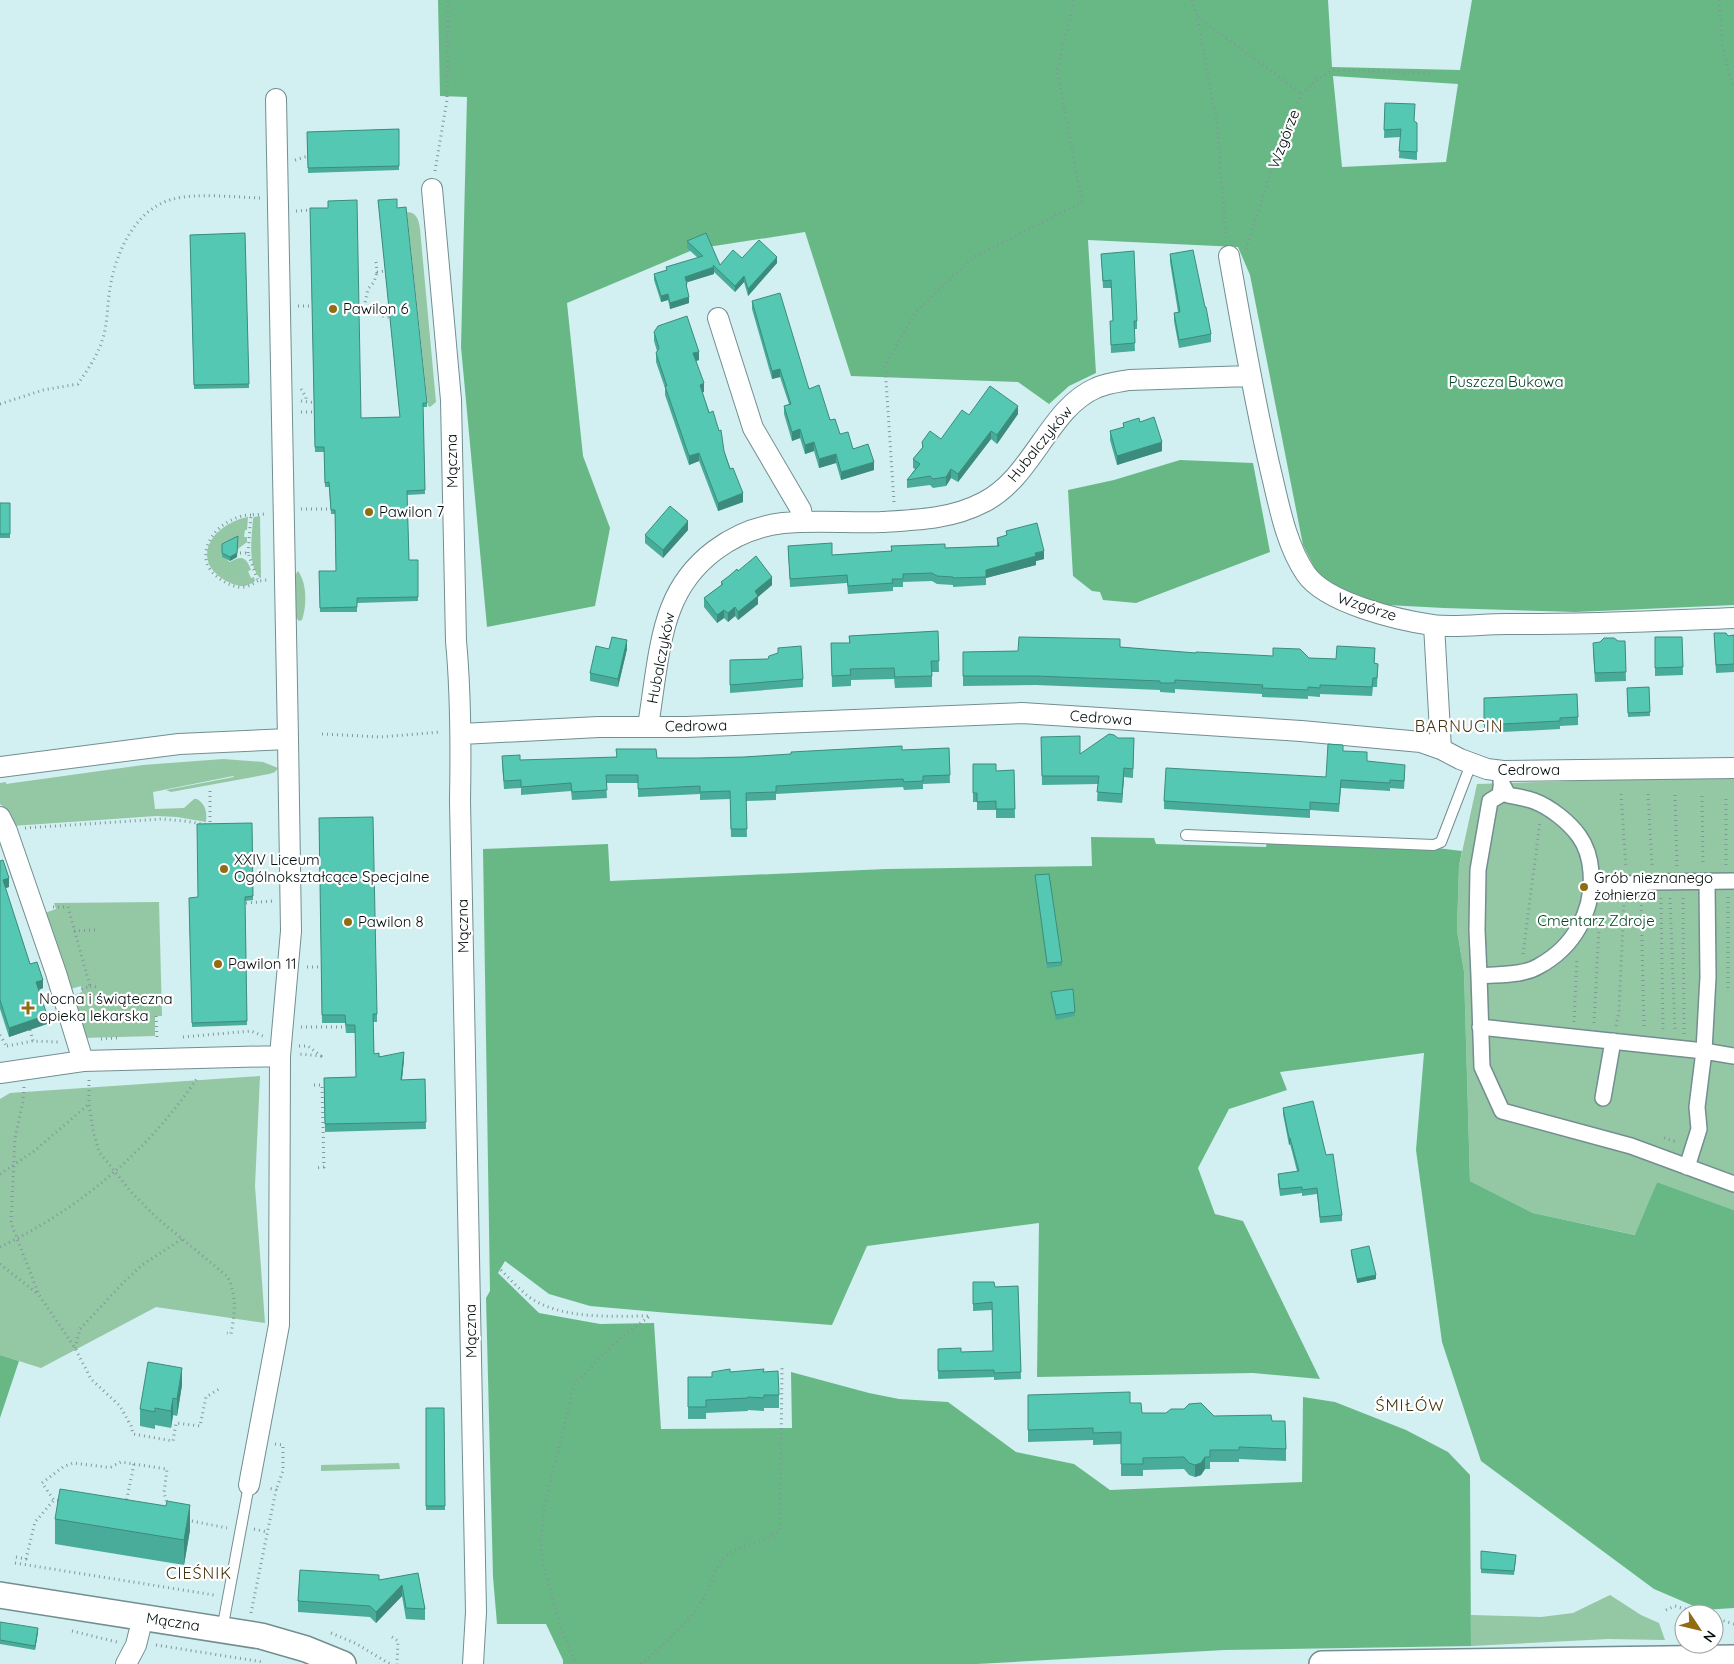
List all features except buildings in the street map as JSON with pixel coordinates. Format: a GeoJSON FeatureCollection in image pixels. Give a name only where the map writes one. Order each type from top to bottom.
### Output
{"type":"FeatureCollection","features":[{"type":"Feature","properties":{"kind":"street"},"geometry":{"type":"LineString","coordinates":[[251,1477],[279,1325],[280,1056],[291,931],[276,99]]}},
{"type":"Feature","properties":{"kind":"street","name":"Mączna"},"geometry":{"type":"LineString","coordinates":[[432,189],[451,400],[456,641],[460,675],[460,801],[476,1602],[474,1664]]}},
{"type":"Feature","properties":{"kind":"street","name":"Wzgórze"},"geometry":{"type":"LineString","coordinates":[[1229,256],[1250,376],[1282,519],[1297,559],[1306,574],[1323,591],[1352,604],[1387,616],[1434,625],[1598,624],[1734,618]]}},
{"type":"Feature","properties":{"kind":"street"},"geometry":{"type":"LineString","coordinates":[[718,318],[753,428],[801,510],[803,522]]}},
{"type":"Feature","properties":{"kind":"street","name":"Hubalczyków"},"geometry":{"type":"LineString","coordinates":[[648,726],[662,639],[670,608],[681,586],[698,565],[718,546],[740,535],[782,523],[896,521],[941,518],[985,502],[1017,476],[1066,411],[1079,398],[1095,388],[1112,382],[1130,380],[1250,376]]}},
{"type":"Feature","properties":{"kind":"street"},"geometry":{"type":"LineString","coordinates":[[1434,625],[1442,748]]}},
{"type":"Feature","properties":{"kind":"street","name":"Cedrowa"},"geometry":{"type":"LineString","coordinates":[[461,734],[599,727],[686,727],[1022,713],[1300,731],[1421,742],[1442,748],[1470,764],[1502,776],[1734,768]]}},
{"type":"Feature","properties":{"kind":"street"},"geometry":{"type":"LineString","coordinates":[[0,766],[179,744],[288,739]]}},
{"type":"Feature","properties":{"kind":"street"},"geometry":{"type":"LineString","coordinates":[[1479,976],[1521,972],[1538,967],[1555,956],[1566,947],[1579,928],[1588,909],[1592,887],[1588,853],[1584,843],[1572,828],[1535,801],[1508,794],[1502,776]]}},
{"type":"Feature","properties":{"kind":"street"},"geometry":{"type":"LineString","coordinates":[[1502,776],[1500,796],[1490,801],[1478,870],[1477,930],[1482,1067],[1502,1111],[1631,1146],[1734,1184]]}},
{"type":"Feature","properties":{"kind":"street"},"geometry":{"type":"LineString","coordinates":[[4,824],[56,973],[81,1052]]}},
{"type":"Feature","properties":{"kind":"street"},"geometry":{"type":"LineString","coordinates":[[1592,887],[1729,881]]}},
{"type":"Feature","properties":{"kind":"street"},"geometry":{"type":"LineString","coordinates":[[1687,1167],[1699,1134],[1697,1107],[1704,1051],[1708,977],[1705,882]]}},
{"type":"Feature","properties":{"kind":"street"},"geometry":{"type":"LineString","coordinates":[[1480,1027],[1704,1051],[1734,1056]]}},
{"type":"Feature","properties":{"kind":"street"},"geometry":{"type":"LineString","coordinates":[[1603,1098],[1613,1041]]}},
{"type":"Feature","properties":{"kind":"street"},"geometry":{"type":"LineString","coordinates":[[9,1072],[81,1052],[280,1056]]}},
{"type":"Feature","properties":{"kind":"street","name":"Mączna"},"geometry":{"type":"LineString","coordinates":[[0,1595],[260,1636],[316,1652],[343,1664]]}},
{"type":"Feature","properties":{"kind":"street"},"geometry":{"type":"LineString","coordinates":[[126,1664],[136,1645],[143,1617]]}},
{"type":"Feature","properties":{"kind":"street"},"geometry":{"type":"LineString","coordinates":[[1322,1664],[1665,1662],[1734,1658]]}},
{"type":"Feature","properties":{"kind":"lane"},"geometry":{"type":"LineString","coordinates":[[1186,835],[1434,845],[1441,842],[1470,764]]}},
{"type":"Feature","properties":{"kind":"lane"},"geometry":{"type":"LineString","coordinates":[[222,1630],[251,1477]]}},
{"type":"Feature","properties":{"kind":"path"},"geometry":{"type":"LineString","coordinates":[[432,189],[447,100],[448,0]]}},
{"type":"Feature","properties":{"kind":"path"},"geometry":{"type":"LineString","coordinates":[[896,521],[885,364],[916,312],[972,258],[1082,202],[1057,71],[1074,0]]}},
{"type":"Feature","properties":{"kind":"path"},"geometry":{"type":"LineString","coordinates":[[1192,0],[1197,16],[1217,125],[1224,221],[1229,256]]}},
{"type":"Feature","properties":{"kind":"path"},"geometry":{"type":"LineString","coordinates":[[1719,0],[1723,52],[1734,88]]}},
{"type":"Feature","properties":{"kind":"path"},"geometry":{"type":"LineString","coordinates":[[1197,16],[1302,94]]}},
{"type":"Feature","properties":{"kind":"path","name":"Wzgórze"},"geometry":{"type":"LineString","coordinates":[[1234,286],[1285,128],[1302,94],[1319,78],[1332,70],[1430,73]]}},
{"type":"Feature","properties":{"kind":"path"},"geometry":{"type":"LineString","coordinates":[[0,404],[43,390],[78,384],[92,364],[103,340],[110,287],[117,260],[129,234],[139,219],[153,207],[171,199],[185,196],[263,198],[278,203]]}},
{"type":"Feature","properties":{"kind":"path"},"geometry":{"type":"LineString","coordinates":[[364,307],[368,289],[374,282],[377,272],[376,262]]}},
{"type":"Feature","properties":{"kind":"path"},"geometry":{"type":"LineString","coordinates":[[377,272],[385,271]]}},
{"type":"Feature","properties":{"kind":"path"},"geometry":{"type":"LineString","coordinates":[[354,305],[364,307],[383,317],[389,317]]}},
{"type":"Feature","properties":{"kind":"path"},"geometry":{"type":"LineString","coordinates":[[297,400],[308,403],[322,402]]}},
{"type":"Feature","properties":{"kind":"path"},"geometry":{"type":"LineString","coordinates":[[298,412],[322,412]]}},
{"type":"Feature","properties":{"kind":"path"},"geometry":{"type":"LineString","coordinates":[[285,580],[258,581],[242,588],[232,585],[212,572],[207,563],[206,558],[212,537],[220,528],[232,520],[251,515],[330,509]]}},
{"type":"Feature","properties":{"kind":"path"},"geometry":{"type":"LineString","coordinates":[[251,515],[248,553],[258,581]]}},
{"type":"Feature","properties":{"kind":"path"},"geometry":{"type":"LineString","coordinates":[[232,553],[248,553]]}},
{"type":"Feature","properties":{"kind":"path"},"geometry":{"type":"LineString","coordinates":[[322,734],[380,737],[436,732],[461,734]]}},
{"type":"Feature","properties":{"kind":"path"},"geometry":{"type":"LineString","coordinates":[[4,824],[13,829],[154,819],[184,820],[210,827],[210,791]]}},
{"type":"Feature","properties":{"kind":"path"},"geometry":{"type":"LineString","coordinates":[[1621,794],[1655,883],[1674,1048]]}},
{"type":"Feature","properties":{"kind":"path"},"geometry":{"type":"LineString","coordinates":[[1648,794],[1655,883],[1674,1048]]}},
{"type":"Feature","properties":{"kind":"path"},"geometry":{"type":"LineString","coordinates":[[1613,1041],[1619,1011],[1655,883],[1675,795]]}},
{"type":"Feature","properties":{"kind":"path"},"geometry":{"type":"LineString","coordinates":[[1702,796],[1705,882]]}},
{"type":"Feature","properties":{"kind":"path"},"geometry":{"type":"LineString","coordinates":[[1726,796],[1729,881],[1728,988]]}},
{"type":"Feature","properties":{"kind":"path"},"geometry":{"type":"LineString","coordinates":[[1521,972],[1542,806]]}},
{"type":"Feature","properties":{"kind":"path"},"geometry":{"type":"LineString","coordinates":[[1644,1045],[1655,883]]}},
{"type":"Feature","properties":{"kind":"path"},"geometry":{"type":"LineString","coordinates":[[1655,883],[1674,1048]]}},
{"type":"Feature","properties":{"kind":"path"},"geometry":{"type":"LineString","coordinates":[[246,903],[277,901]]}},
{"type":"Feature","properties":{"kind":"path"},"geometry":{"type":"LineString","coordinates":[[55,906],[68,907],[90,986]]}},
{"type":"Feature","properties":{"kind":"path"},"geometry":{"type":"LineString","coordinates":[[1593,1039],[1599,924]]}},
{"type":"Feature","properties":{"kind":"path"},"geometry":{"type":"LineString","coordinates":[[1573,1037],[1579,928]]}},
{"type":"Feature","properties":{"kind":"path"},"geometry":{"type":"LineString","coordinates":[[74,931],[96,930]]}},
{"type":"Feature","properties":{"kind":"path"},"geometry":{"type":"LineString","coordinates":[[82,989],[90,986],[98,987]]}},
{"type":"Feature","properties":{"kind":"path"},"geometry":{"type":"LineString","coordinates":[[156,1016],[157,1038]]}},
{"type":"Feature","properties":{"kind":"path"},"geometry":{"type":"LineString","coordinates":[[282,1027],[346,1026]]}},
{"type":"Feature","properties":{"kind":"path"},"geometry":{"type":"LineString","coordinates":[[30,1030],[33,1040]]}},
{"type":"Feature","properties":{"kind":"path"},"geometry":{"type":"LineString","coordinates":[[0,1035],[8,1048],[33,1040],[81,1052],[89,1076],[88,1104],[99,1152],[115,1173],[157,1218],[228,1277],[233,1290],[235,1308],[231,1334],[227,1333]]}},
{"type":"Feature","properties":{"kind":"path"},"geometry":{"type":"LineString","coordinates":[[9,1072],[24,1082],[23,1101],[15,1138],[11,1223],[39,1295],[75,1348],[91,1379],[123,1411],[133,1434],[173,1441],[176,1423],[200,1426],[206,1397],[219,1388]]}},
{"type":"Feature","properties":{"kind":"path"},"geometry":{"type":"LineString","coordinates":[[0,1247],[50,1219],[115,1173],[172,1114],[199,1076]]}},
{"type":"Feature","properties":{"kind":"path"},"geometry":{"type":"LineString","coordinates":[[314,1085],[322,1085],[324,1167],[315,1168]]}},
{"type":"Feature","properties":{"kind":"path"},"geometry":{"type":"LineString","coordinates":[[0,1174],[33,1152],[88,1104]]}},
{"type":"Feature","properties":{"kind":"path"},"geometry":{"type":"LineString","coordinates":[[75,1348],[80,1329],[142,1264],[182,1239]]}},
{"type":"Feature","properties":{"kind":"path"},"geometry":{"type":"LineString","coordinates":[[0,1264],[39,1295]]}},
{"type":"Feature","properties":{"kind":"path"},"geometry":{"type":"LineString","coordinates":[[501,1270],[530,1297],[552,1308],[588,1316],[650,1316],[619,1339],[574,1384],[544,1508],[541,1540],[543,1564],[562,1631],[576,1664]]}},
{"type":"Feature","properties":{"kind":"path"},"geometry":{"type":"LineString","coordinates":[[641,1664],[686,1622],[702,1601],[723,1560],[742,1546],[776,1534],[780,1529],[782,1368]]}},
{"type":"Feature","properties":{"kind":"path"},"geometry":{"type":"LineString","coordinates":[[251,1613],[276,1490],[283,1471],[283,1445],[275,1444],[274,1438]]}},
{"type":"Feature","properties":{"kind":"path"},"geometry":{"type":"LineString","coordinates":[[64,1501],[54,1500],[42,1483],[63,1467],[73,1463],[111,1467],[122,1462],[167,1469],[164,1493],[168,1506]]}},
{"type":"Feature","properties":{"kind":"path"},"geometry":{"type":"LineString","coordinates":[[125,1510],[134,1464]]}},
{"type":"Feature","properties":{"kind":"path"},"geometry":{"type":"LineString","coordinates":[[251,1477],[261,1471],[259,1487],[276,1490]]}},
{"type":"Feature","properties":{"kind":"path"},"geometry":{"type":"LineString","coordinates":[[16,1557],[26,1559],[34,1522],[54,1500]]}},
{"type":"Feature","properties":{"kind":"path"},"geometry":{"type":"LineString","coordinates":[[179,1519],[222,1526]]}},
{"type":"Feature","properties":{"kind":"path"},"geometry":{"type":"LineString","coordinates":[[16,1563],[211,1594]]}},
{"type":"Feature","properties":{"kind":"path"},"geometry":{"type":"LineString","coordinates":[[1666,1610],[1674,1606]]}},
{"type":"Feature","properties":{"kind":"path"},"geometry":{"type":"LineString","coordinates":[[392,1637],[398,1641],[397,1664]]}},
{"type":"Feature","properties":{"kind":"path"},"geometry":{"type":"LineString","coordinates":[[150,1647],[159,1645],[270,1662]]}},
{"type":"Feature","properties":{"kind":"green space","name":"Puszcza Bukowa"},"geometry":{"type":"Polygon","coordinates":[[[438,0],[1328,0],[1332,67],[1460,70],[1472,0],[1734,0],[1734,605],[1576,612],[1368,604],[1322,583],[1303,545],[1250,275],[1238,247],[1088,240],[1096,373],[1069,386],[1049,404],[1018,382],[851,376],[805,232],[695,249],[567,303],[583,456],[610,528],[595,606],[487,627],[461,347],[467,97],[440,96],[438,0]],[[1333,76],[1342,167],[1446,162],[1458,84],[1333,76]]]}},
{"type":"Feature","properties":{"kind":"green space"},"geometry":{"type":"Polygon","coordinates":[[[407,212],[415,215],[420,229],[436,402],[430,407],[428,406],[407,212]]]}},
{"type":"Feature","properties":{"kind":"green space"},"geometry":{"type":"Polygon","coordinates":[[[1180,460],[1253,463],[1270,552],[1136,603],[1103,600],[1100,592],[1092,591],[1073,576],[1068,490],[1114,480],[1180,460]]]}},
{"type":"Feature","properties":{"kind":"green space"},"geometry":{"type":"Polygon","coordinates":[[[260,516],[261,578],[253,565],[251,550],[253,519],[260,516]]]}},
{"type":"Feature","properties":{"kind":"green space"},"geometry":{"type":"Polygon","coordinates":[[[248,517],[247,530],[245,530],[244,537],[247,537],[247,542],[238,549],[231,544],[223,557],[230,562],[243,558],[247,562],[251,570],[248,571],[251,578],[254,577],[255,581],[246,586],[240,586],[228,582],[213,571],[208,561],[207,553],[213,538],[225,526],[248,517]]]}},
{"type":"Feature","properties":{"kind":"green space"},"geometry":{"type":"Polygon","coordinates":[[[298,571],[303,582],[305,594],[304,614],[302,620],[299,621],[294,615],[295,575],[298,571]]]}},
{"type":"Feature","properties":{"kind":"green space"},"geometry":{"type":"Polygon","coordinates":[[[223,759],[263,762],[278,768],[275,772],[269,774],[171,792],[166,790],[233,776],[153,792],[155,809],[184,808],[194,799],[197,799],[205,809],[206,822],[177,817],[156,816],[12,826],[7,810],[0,804],[0,783],[6,782],[6,784],[143,765],[223,759]]]}},
{"type":"Feature","properties":{"kind":"green space","name":"Cmentarz Zdroje"},"geometry":{"type":"Polygon","coordinates":[[[1734,776],[1734,1210],[1657,1182],[1636,1235],[1533,1213],[1470,1181],[1464,971],[1457,931],[1459,866],[1477,784],[1734,776]]]}},
{"type":"Feature","properties":{"kind":"green space"},"geometry":{"type":"Polygon","coordinates":[[[1091,837],[1154,838],[1156,844],[1266,847],[1267,842],[1428,847],[1462,851],[1459,866],[1457,931],[1464,971],[1470,1181],[1533,1213],[1635,1235],[1657,1182],[1734,1210],[1734,1608],[1724,1609],[1724,1604],[1689,1604],[1654,1589],[1481,1461],[1442,1342],[1416,1150],[1424,1053],[1280,1072],[1287,1090],[1229,1109],[1198,1168],[1215,1214],[1243,1221],[1320,1379],[1253,1373],[1037,1377],[1039,1223],[867,1246],[832,1325],[590,1306],[549,1294],[505,1261],[498,1273],[539,1313],[600,1324],[654,1323],[661,1429],[792,1428],[791,1372],[899,1399],[948,1402],[1016,1452],[1074,1464],[1110,1490],[1302,1482],[1303,1397],[1335,1402],[1406,1430],[1448,1452],[1470,1475],[1471,1646],[1224,1650],[977,1664],[563,1664],[563,1660],[546,1624],[497,1624],[493,1577],[486,1298],[490,1291],[483,849],[608,844],[610,881],[886,869],[1092,866],[1091,837]]]}},
{"type":"Feature","properties":{"kind":"green space"},"geometry":{"type":"Polygon","coordinates":[[[159,902],[162,1016],[155,1016],[155,1036],[82,1038],[69,997],[82,992],[81,986],[67,990],[42,914],[56,909],[54,903],[159,902]]]}},
{"type":"Feature","properties":{"kind":"green space"},"geometry":{"type":"Polygon","coordinates":[[[260,1076],[255,1186],[265,1323],[156,1307],[41,1368],[0,1355],[0,1099],[10,1093],[260,1076]]]}},
{"type":"Feature","properties":{"kind":"green space"},"geometry":{"type":"Polygon","coordinates":[[[0,1355],[19,1361],[0,1418],[0,1355]]]}},
{"type":"Feature","properties":{"kind":"green space"},"geometry":{"type":"Polygon","coordinates":[[[399,1463],[400,1469],[321,1471],[321,1465],[399,1463]]]}},
{"type":"Feature","properties":{"kind":"green space"},"geometry":{"type":"Polygon","coordinates":[[[1610,1595],[1641,1615],[1659,1623],[1665,1640],[1608,1639],[1471,1646],[1471,1615],[1541,1617],[1573,1613],[1610,1595]]]}},
{"type":"Feature","properties":{"kind":"place","name":"Pawilon 6"},"geometry":{"type":"Point","coordinates":[333,309]}},
{"type":"Feature","properties":{"kind":"place","name":"Pawilon 7"},"geometry":{"type":"Point","coordinates":[369,512]}},
{"type":"Feature","properties":{"kind":"place","name":"XXIV Liceum Ogólnokształcące Specjalne"},"geometry":{"type":"Point","coordinates":[224,869]}},
{"type":"Feature","properties":{"kind":"place","name":"Grób nieznanego żołnierza"},"geometry":{"type":"Point","coordinates":[1584,887]}},
{"type":"Feature","properties":{"kind":"place","name":"Pawilon 8"},"geometry":{"type":"Point","coordinates":[348,922]}},
{"type":"Feature","properties":{"kind":"place","name":"Pawilon 11"},"geometry":{"type":"Point","coordinates":[218,964]}},
{"type":"Feature","properties":{"kind":"place","name":"Nocna i świąteczna opieka lekarska"},"geometry":{"type":"Point","coordinates":[28,1008]}},
{"type":"Feature","properties":{"kind":"district","name":"BARNUCIN"},"geometry":{"type":"Point","coordinates":[1459,726]}},
{"type":"Feature","properties":{"kind":"district","name":"ŚMIŁÓW"},"geometry":{"type":"Point","coordinates":[1410,1405]}},
{"type":"Feature","properties":{"kind":"district","name":"CIEŚNIK"},"geometry":{"type":"Point","coordinates":[199,1573]}}]}
